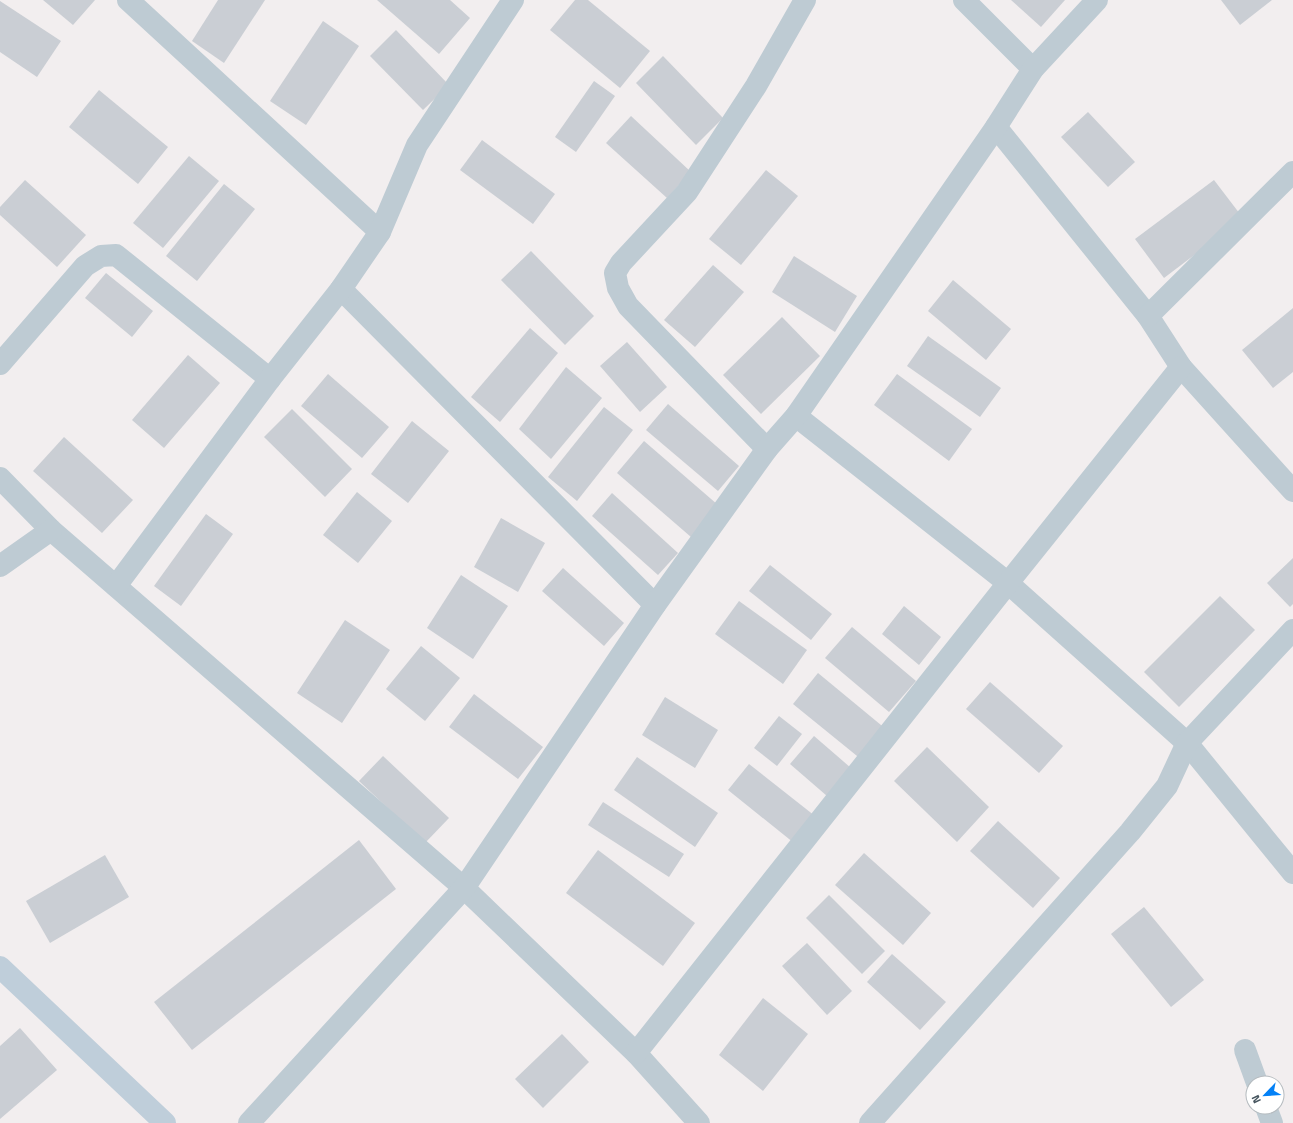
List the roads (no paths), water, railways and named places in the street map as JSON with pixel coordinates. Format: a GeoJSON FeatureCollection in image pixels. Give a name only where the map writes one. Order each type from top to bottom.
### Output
{"type":"FeatureCollection","features":[{"type":"Feature","properties":{"kind":"street"},"geometry":{"type":"LineString","coordinates":[[128,0],[380,232]]}},
{"type":"Feature","properties":{"kind":"street"},"geometry":{"type":"LineString","coordinates":[[116,586],[270,379],[341,289],[380,232],[417,145],[513,0]]}},
{"type":"Feature","properties":{"kind":"street"},"geometry":{"type":"LineString","coordinates":[[767,449],[628,306],[618,288],[615,273],[622,263],[687,192],[756,86],[805,0]]}},
{"type":"Feature","properties":{"kind":"street"},"geometry":{"type":"LineString","coordinates":[[964,0],[1033,69]]}},
{"type":"Feature","properties":{"kind":"street"},"geometry":{"type":"LineString","coordinates":[[249,1123],[464,888],[655,605],[767,449],[796,416],[996,127],[1033,69],[1097,0]]}},
{"type":"Feature","properties":{"kind":"street"},"geometry":{"type":"LineString","coordinates":[[996,127],[1148,316],[1181,367],[1293,491]]}},
{"type":"Feature","properties":{"kind":"street"},"geometry":{"type":"LineString","coordinates":[[1148,316],[1293,172]]}},
{"type":"Feature","properties":{"kind":"street"},"geometry":{"type":"LineString","coordinates":[[0,364],[85,266],[101,256],[116,255],[270,379]]}},
{"type":"Feature","properties":{"kind":"street"},"geometry":{"type":"LineString","coordinates":[[341,289],[655,605]]}},
{"type":"Feature","properties":{"kind":"street"},"geometry":{"type":"LineString","coordinates":[[636,1053],[1008,582],[1181,367]]}},
{"type":"Feature","properties":{"kind":"street"},"geometry":{"type":"LineString","coordinates":[[796,416],[1008,582],[1187,743],[1293,873]]}},
{"type":"Feature","properties":{"kind":"street"},"geometry":{"type":"LineString","coordinates":[[0,478],[51,530],[464,888],[636,1053],[699,1123]]}},
{"type":"Feature","properties":{"kind":"street"},"geometry":{"type":"LineString","coordinates":[[0,566],[51,530]]}},
{"type":"Feature","properties":{"kind":"street"},"geometry":{"type":"LineString","coordinates":[[870,1123],[1130,832],[1168,786],[1187,743],[1293,630]]}},
{"type":"Feature","properties":{"kind":"street"},"geometry":{"type":"LineString","coordinates":[[0,967],[165,1123]]}},
{"type":"Feature","properties":{"kind":"street"},"geometry":{"type":"LineString","coordinates":[[1245,1050],[1254,1075]]}}]}
